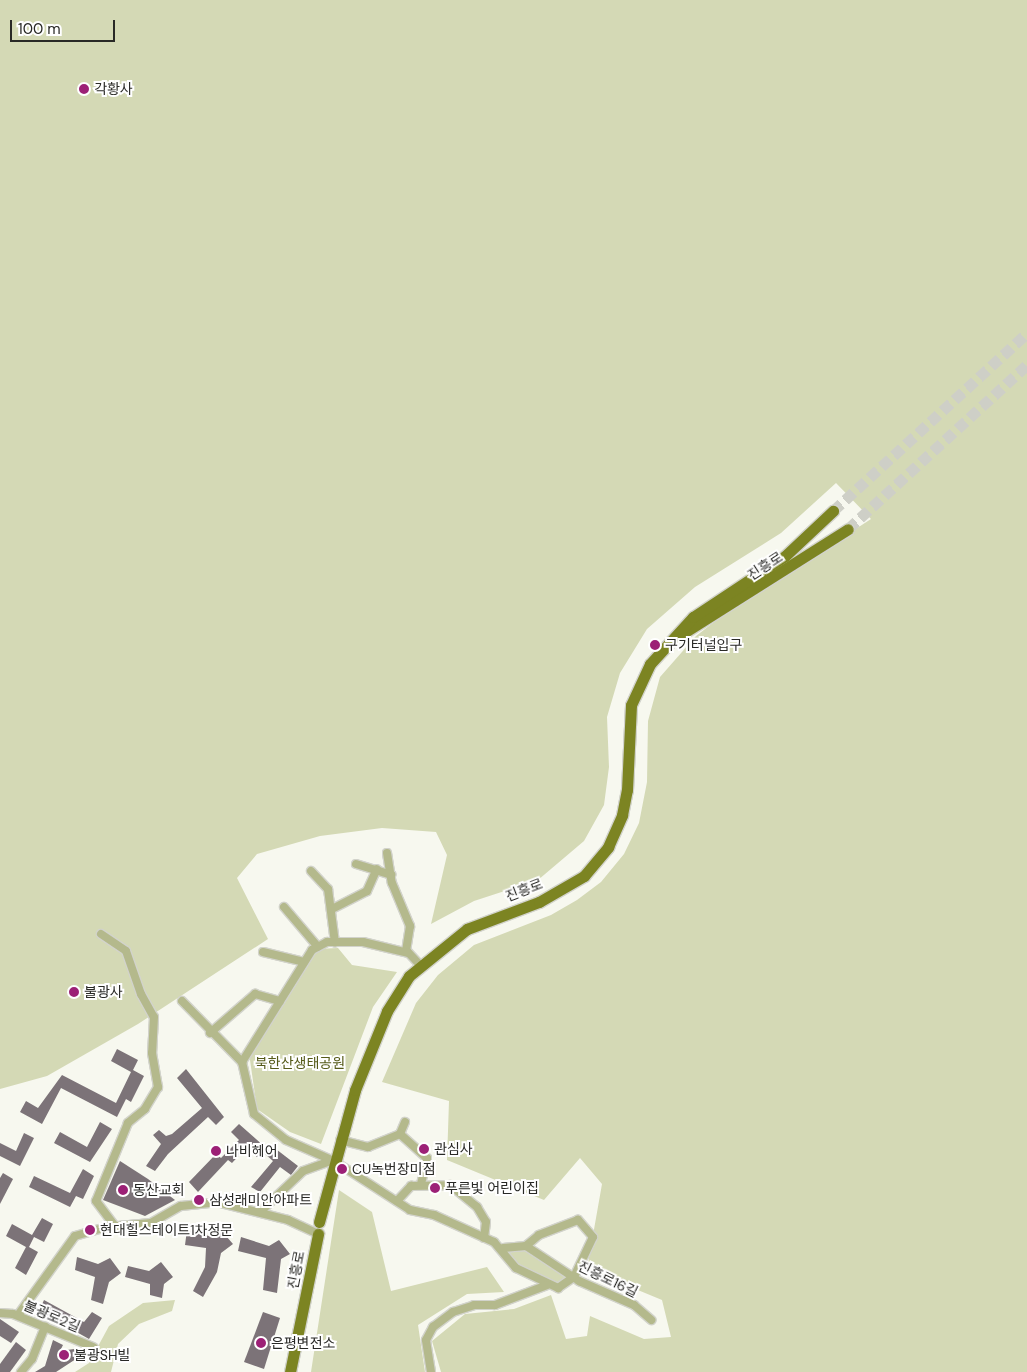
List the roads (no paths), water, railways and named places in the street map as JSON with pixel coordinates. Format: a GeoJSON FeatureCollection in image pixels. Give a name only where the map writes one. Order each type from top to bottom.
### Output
{"type":"FeatureCollection","features":[{"type":"Feature","properties":{"kind":"main road","name":"진흥로"},"geometry":{"type":"LineString","coordinates":[[320,1222],[334,1160],[375,1038],[400,989],[419,964],[466,929],[567,888],[599,859],[616,830],[624,806],[631,705],[650,664],[693,617],[785,556],[833,511]]}},
{"type":"Feature","properties":{"kind":"main road","name":"진흥로"},"geometry":{"type":"LineString","coordinates":[[670,641],[848,529]]}},
{"type":"Feature","properties":{"kind":"main road","name":"진흥로"},"geometry":{"type":"LineString","coordinates":[[290,1372],[318,1234]]}},
{"type":"Feature","properties":{"kind":"street"},"geometry":{"type":"LineString","coordinates":[[387,853],[391,875],[410,926],[408,954]]}},
{"type":"Feature","properties":{"kind":"street"},"geometry":{"type":"LineString","coordinates":[[356,864],[377,869],[391,875]]}},
{"type":"Feature","properties":{"kind":"street"},"geometry":{"type":"LineString","coordinates":[[332,909],[367,891],[377,869]]}},
{"type":"Feature","properties":{"kind":"street"},"geometry":{"type":"LineString","coordinates":[[311,871],[328,889],[335,942]]}},
{"type":"Feature","properties":{"kind":"street"},"geometry":{"type":"LineString","coordinates":[[284,907],[318,947]]}},
{"type":"Feature","properties":{"kind":"street"},"geometry":{"type":"LineString","coordinates":[[101,934],[126,951],[141,994],[154,1017],[152,1051],[158,1087],[145,1110],[128,1123],[96,1201],[116,1226]]}},
{"type":"Feature","properties":{"kind":"street"},"geometry":{"type":"LineString","coordinates":[[242,1062],[304,962],[318,947],[335,942],[363,942],[408,954],[419,964]]}},
{"type":"Feature","properties":{"kind":"street"},"geometry":{"type":"LineString","coordinates":[[263,952],[304,962]]}},
{"type":"Feature","properties":{"kind":"street"},"geometry":{"type":"LineString","coordinates":[[210,1033],[255,994],[280,1001]]}},
{"type":"Feature","properties":{"kind":"street"},"geometry":{"type":"LineString","coordinates":[[182,1001],[210,1033],[242,1062],[254,1114],[286,1140],[334,1160],[410,1210],[434,1215],[503,1248],[516,1268],[547,1285]]}},
{"type":"Feature","properties":{"kind":"street"},"geometry":{"type":"LineString","coordinates":[[340,1140],[368,1147],[400,1134],[405,1122]]}},
{"type":"Feature","properties":{"kind":"street"},"geometry":{"type":"LineString","coordinates":[[400,1134],[427,1158],[421,1184]]}},
{"type":"Feature","properties":{"kind":"street"},"geometry":{"type":"LineString","coordinates":[[260,1212],[303,1171],[334,1160]]}},
{"type":"Feature","properties":{"kind":"street"},"geometry":{"type":"LineString","coordinates":[[397,1201],[411,1186],[421,1184],[450,1185],[466,1196],[486,1222],[484,1238]]}},
{"type":"Feature","properties":{"kind":"street","name":"진흥로"},"geometry":{"type":"LineString","coordinates":[[18,1315],[76,1236],[116,1226],[151,1223],[181,1206],[201,1202],[260,1212],[318,1234]]}},
{"type":"Feature","properties":{"kind":"street"},"geometry":{"type":"LineString","coordinates":[[431,1372],[426,1340],[440,1322],[474,1305],[495,1305],[547,1285],[564,1286],[574,1277],[593,1237],[578,1220],[539,1235],[526,1246],[503,1248]]}},
{"type":"Feature","properties":{"kind":"street","name":"진흥로16길"},"geometry":{"type":"LineString","coordinates":[[526,1246],[574,1277],[622,1298],[651,1320]]}},
{"type":"Feature","properties":{"kind":"street","name":"불광로2길"},"geometry":{"type":"LineString","coordinates":[[0,1313],[18,1315],[92,1347]]}},
{"type":"Feature","properties":{"kind":"street"},"geometry":{"type":"LineString","coordinates":[[21,1372],[32,1359],[45,1327]]}},
{"type":"Feature","properties":{"kind":"tunnel"},"geometry":{"type":"LineString","coordinates":[[833,511],[1027,333]]}},
{"type":"Feature","properties":{"kind":"tunnel"},"geometry":{"type":"LineString","coordinates":[[848,529],[1027,365]]}},
{"type":"Feature","properties":{"kind":"place","name":"각황사"},"geometry":{"type":"Point","coordinates":[84,89]}},
{"type":"Feature","properties":{"kind":"place","name":"구기터널입구"},"geometry":{"type":"Point","coordinates":[655,645]}},
{"type":"Feature","properties":{"kind":"place","name":"불광사"},"geometry":{"type":"Point","coordinates":[74,992]}},
{"type":"Feature","properties":{"kind":"place","name":"관심사"},"geometry":{"type":"Point","coordinates":[424,1149]}},
{"type":"Feature","properties":{"kind":"place","name":"나비헤어"},"geometry":{"type":"Point","coordinates":[216,1151]}},
{"type":"Feature","properties":{"kind":"place","name":"CU녹번장미점"},"geometry":{"type":"Point","coordinates":[342,1169]}},
{"type":"Feature","properties":{"kind":"place","name":"푸른빛 어린이집"},"geometry":{"type":"Point","coordinates":[435,1188]}},
{"type":"Feature","properties":{"kind":"place","name":"동산교회"},"geometry":{"type":"Point","coordinates":[123,1190]}},
{"type":"Feature","properties":{"kind":"place","name":"삼성래미안아파트"},"geometry":{"type":"Point","coordinates":[199,1200]}},
{"type":"Feature","properties":{"kind":"place","name":"현대힐스테이트1차정문"},"geometry":{"type":"Point","coordinates":[90,1230]}},
{"type":"Feature","properties":{"kind":"place","name":"은평변전소"},"geometry":{"type":"Point","coordinates":[261,1343]}},
{"type":"Feature","properties":{"kind":"place","name":"불광SH빌"},"geometry":{"type":"Point","coordinates":[64,1355]}},
{"type":"Feature","properties":{"kind":"park label","name":"북한산생태공원"},"geometry":{"type":"Point","coordinates":[300,1063]}}]}
